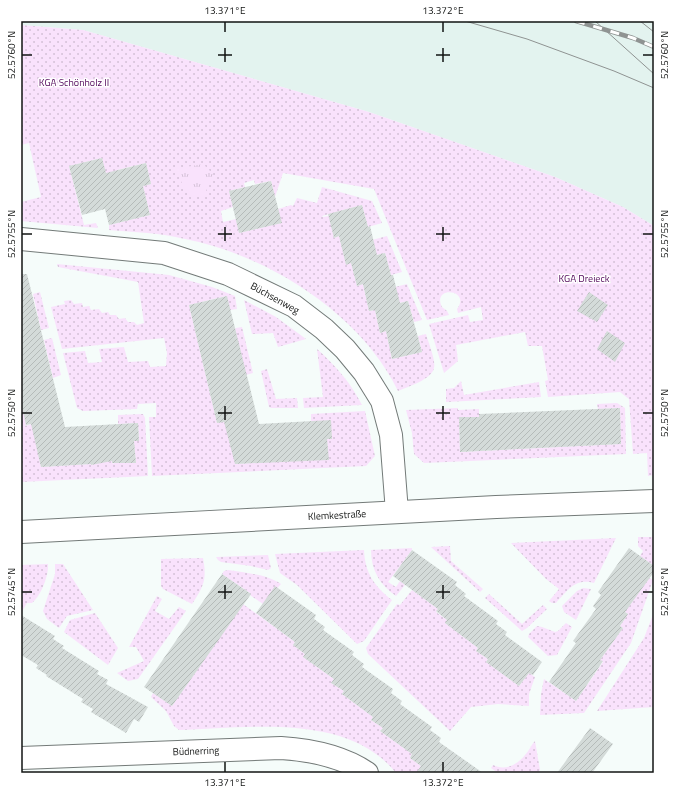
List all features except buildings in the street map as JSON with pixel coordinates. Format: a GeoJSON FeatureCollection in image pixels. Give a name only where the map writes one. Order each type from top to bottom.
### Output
{"type":"FeatureCollection","features":[{"type":"Feature","properties":{"kind":"street","name":"Büchsenweg"},"geometry":{"type":"LineString","coordinates":[[21,238],[164,253],[228,274],[294,306],[324,329],[345,349],[364,372],[382,401],[392,436],[397,512]]}},
{"type":"Feature","properties":{"kind":"street","name":"Klemkestraße"},"geometry":{"type":"LineString","coordinates":[[21,532],[397,512],[654,501]]}},
{"type":"Feature","properties":{"kind":"street","name":"Büdnerring"},"geometry":{"type":"LineString","coordinates":[[21,758],[282,748],[306,750],[328,755],[356,766],[367,773]]}},
{"type":"Feature","properties":{"kind":"shaded area"},"geometry":{"type":"Polygon","coordinates":[[[21,21],[654,21],[654,226],[623,207],[555,177],[369,112],[83,30],[21,25],[21,21]]]}},
{"type":"Feature","properties":{"kind":"green space"},"geometry":{"type":"Polygon","coordinates":[[[21,25],[83,30],[369,112],[555,177],[623,207],[654,226],[654,475],[648,476],[647,453],[633,454],[629,399],[620,392],[548,397],[545,381],[548,380],[542,346],[528,346],[525,332],[456,345],[458,361],[444,373],[429,324],[468,315],[470,322],[483,320],[481,307],[458,313],[457,309],[460,302],[459,297],[451,292],[446,293],[442,295],[440,300],[442,307],[449,315],[427,320],[374,189],[283,173],[275,197],[271,181],[255,184],[254,180],[244,183],[245,187],[229,191],[233,207],[221,211],[223,222],[236,219],[239,233],[281,223],[278,209],[291,205],[293,206],[297,198],[317,203],[322,187],[372,201],[382,223],[368,227],[362,205],[322,216],[329,216],[334,238],[339,236],[346,264],[351,263],[357,286],[363,284],[369,311],[375,310],[380,333],[386,331],[392,359],[422,352],[418,336],[426,334],[432,351],[434,368],[429,376],[398,391],[382,363],[361,337],[336,313],[309,292],[279,274],[248,259],[216,247],[166,235],[109,230],[109,225],[150,215],[143,186],[151,184],[146,163],[117,170],[118,173],[106,176],[102,158],[69,166],[84,225],[96,223],[98,228],[21,221],[21,202],[41,197],[29,143],[21,145],[21,25]]]}},
{"type":"Feature","properties":{"kind":"green space"},"geometry":{"type":"Polygon","coordinates":[[[203,164],[213,174],[204,196],[193,196],[185,189],[175,169],[203,164]]]}},
{"type":"Feature","properties":{"kind":"green space"},"geometry":{"type":"Polygon","coordinates":[[[387,236],[402,272],[391,275],[385,253],[376,255],[372,240],[387,236]]]}},
{"type":"Feature","properties":{"kind":"green space"},"geometry":{"type":"Polygon","coordinates":[[[57,264],[169,275],[212,287],[235,296],[237,309],[230,310],[226,296],[189,305],[217,423],[226,421],[230,446],[232,445],[235,464],[286,462],[286,460],[305,459],[307,461],[307,458],[328,460],[327,439],[311,421],[311,414],[365,411],[375,456],[366,466],[152,476],[149,417],[156,417],[156,403],[138,404],[137,409],[83,411],[77,408],[63,353],[85,351],[88,363],[102,362],[99,349],[124,347],[128,362],[148,361],[150,367],[166,366],[167,353],[164,338],[62,349],[51,307],[65,304],[64,301],[71,300],[74,304],[82,303],[83,307],[89,306],[91,310],[99,309],[102,313],[108,312],[110,315],[116,315],[119,319],[125,318],[128,322],[134,322],[137,325],[144,323],[138,282],[58,267],[57,264]]]}},
{"type":"Feature","properties":{"kind":"green space"},"geometry":{"type":"Polygon","coordinates":[[[407,284],[422,320],[414,322],[408,301],[399,303],[395,287],[407,284]]]}},
{"type":"Feature","properties":{"kind":"green space"},"geometry":{"type":"Polygon","coordinates":[[[40,292],[49,328],[41,330],[33,294],[40,292]]]}},
{"type":"Feature","properties":{"kind":"green space"},"geometry":{"type":"Polygon","coordinates":[[[244,300],[276,317],[306,339],[278,347],[273,333],[252,334],[244,300]]]}},
{"type":"Feature","properties":{"kind":"green space"},"geometry":{"type":"Polygon","coordinates":[[[242,327],[253,373],[246,375],[235,329],[242,327]]]}},
{"type":"Feature","properties":{"kind":"green space"},"geometry":{"type":"Polygon","coordinates":[[[52,338],[61,375],[53,378],[44,340],[52,338]]]}},
{"type":"Feature","properties":{"kind":"green space"},"geometry":{"type":"Polygon","coordinates":[[[317,349],[342,375],[353,389],[362,405],[304,408],[303,398],[323,397],[317,349]]]}},
{"type":"Feature","properties":{"kind":"green space"},"geometry":{"type":"Polygon","coordinates":[[[267,369],[276,399],[297,398],[298,408],[269,407],[261,371],[267,369]]]}},
{"type":"Feature","properties":{"kind":"green space"},"geometry":{"type":"Polygon","coordinates":[[[461,381],[464,395],[539,382],[541,397],[446,402],[446,389],[454,388],[461,381]]]}},
{"type":"Feature","properties":{"kind":"green space"},"geometry":{"type":"Polygon","coordinates":[[[21,403],[26,424],[25,426],[32,424],[41,467],[93,465],[92,462],[112,461],[113,464],[114,461],[136,463],[134,441],[139,441],[138,423],[118,424],[118,415],[143,414],[145,418],[148,476],[21,482],[21,403]]]}},
{"type":"Feature","properties":{"kind":"green space"},"geometry":{"type":"Polygon","coordinates":[[[617,403],[625,408],[626,454],[424,463],[414,454],[412,433],[406,410],[458,408],[458,410],[479,409],[479,417],[459,417],[460,452],[621,444],[620,408],[598,409],[597,404],[617,403]]]}},
{"type":"Feature","properties":{"kind":"green space"},"geometry":{"type":"Polygon","coordinates":[[[638,537],[654,537],[654,566],[640,556],[643,551],[638,546],[638,537]]]}},
{"type":"Feature","properties":{"kind":"green space"},"geometry":{"type":"Polygon","coordinates":[[[616,538],[594,583],[582,582],[572,586],[556,603],[549,601],[559,589],[546,579],[511,543],[616,538]]]}},
{"type":"Feature","properties":{"kind":"green space"},"geometry":{"type":"Polygon","coordinates":[[[450,546],[451,561],[483,589],[480,592],[431,547],[450,546]]]}},
{"type":"Feature","properties":{"kind":"green space"},"geometry":{"type":"Polygon","coordinates":[[[412,548],[388,582],[396,587],[400,581],[405,585],[396,596],[381,582],[373,564],[371,550],[412,548]]]}},
{"type":"Feature","properties":{"kind":"green space"},"geometry":{"type":"Polygon","coordinates":[[[364,550],[366,566],[375,584],[392,600],[364,641],[357,644],[297,585],[280,573],[275,554],[364,550]]]}},
{"type":"Feature","properties":{"kind":"green space"},"geometry":{"type":"Polygon","coordinates":[[[268,555],[271,568],[268,570],[221,562],[216,557],[268,555]]]}},
{"type":"Feature","properties":{"kind":"green space"},"geometry":{"type":"Polygon","coordinates":[[[203,558],[205,572],[204,582],[192,604],[163,589],[161,586],[161,559],[203,558]]]}},
{"type":"Feature","properties":{"kind":"green space"},"geometry":{"type":"Polygon","coordinates":[[[48,564],[44,585],[38,596],[32,603],[27,603],[21,613],[21,565],[48,564]]]}},
{"type":"Feature","properties":{"kind":"green space"},"geometry":{"type":"Polygon","coordinates":[[[55,564],[63,564],[93,610],[67,616],[59,628],[47,619],[43,611],[55,574],[55,564]]]}},
{"type":"Feature","properties":{"kind":"green space"},"geometry":{"type":"Polygon","coordinates":[[[228,570],[262,576],[281,584],[263,604],[250,595],[250,593],[222,574],[224,571],[228,570]]]}},
{"type":"Feature","properties":{"kind":"green space"},"geometry":{"type":"Polygon","coordinates":[[[649,578],[653,580],[631,643],[584,713],[540,715],[541,694],[544,679],[576,701],[603,662],[600,660],[623,628],[620,626],[628,614],[625,612],[649,578]]]}},
{"type":"Feature","properties":{"kind":"green space"},"geometry":{"type":"Polygon","coordinates":[[[583,588],[591,589],[576,620],[564,612],[562,606],[577,591],[583,588]]]}},
{"type":"Feature","properties":{"kind":"green space"},"geometry":{"type":"Polygon","coordinates":[[[412,590],[438,609],[436,612],[447,620],[445,623],[478,648],[476,651],[488,659],[486,662],[519,686],[529,673],[535,677],[529,694],[529,706],[498,704],[471,707],[450,731],[368,654],[366,648],[397,604],[400,605],[412,590]]]}},
{"type":"Feature","properties":{"kind":"green space"},"geometry":{"type":"Polygon","coordinates":[[[489,594],[522,624],[543,605],[547,609],[522,631],[485,598],[489,594]]]}},
{"type":"Feature","properties":{"kind":"green space"},"geometry":{"type":"Polygon","coordinates":[[[157,596],[162,599],[155,611],[169,619],[179,607],[186,611],[138,679],[128,681],[117,673],[144,661],[136,647],[129,647],[157,596]]]}},
{"type":"Feature","properties":{"kind":"green space"},"geometry":{"type":"Polygon","coordinates":[[[243,604],[295,642],[293,645],[305,654],[303,657],[334,679],[331,683],[344,691],[342,694],[373,717],[371,720],[383,728],[380,731],[412,754],[410,758],[421,766],[419,769],[424,773],[396,773],[376,754],[351,740],[324,732],[295,728],[265,727],[179,730],[174,726],[166,711],[151,697],[153,693],[172,706],[243,604]]]}},
{"type":"Feature","properties":{"kind":"green space"},"geometry":{"type":"Polygon","coordinates":[[[654,612],[654,707],[597,711],[644,638],[654,612]]]}},
{"type":"Feature","properties":{"kind":"green space"},"geometry":{"type":"Polygon","coordinates":[[[95,613],[118,648],[108,665],[64,632],[70,620],[95,613]]]}},
{"type":"Feature","properties":{"kind":"green space"},"geometry":{"type":"Polygon","coordinates":[[[566,623],[572,627],[557,655],[548,656],[528,637],[537,626],[555,632],[566,623]]]}},
{"type":"Feature","properties":{"kind":"green space"},"geometry":{"type":"Polygon","coordinates":[[[535,741],[540,770],[538,773],[498,773],[491,768],[493,765],[497,767],[506,767],[515,764],[522,759],[535,741]]]}},
{"type":"Feature","properties":{"kind":"tram line"},"geometry":{"type":"LineString","coordinates":[[465,21],[527,39],[614,71],[654,88]]}},
{"type":"Feature","properties":{"kind":"tram line"},"geometry":{"type":"LineString","coordinates":[[595,21],[654,74]]}},
{"type":"Feature","properties":{"kind":"tram line"},"geometry":{"type":"LineString","coordinates":[[640,21],[654,32]]}},
{"type":"Feature","properties":{"kind":"railway"},"geometry":{"type":"LineString","coordinates":[[576,21],[633,38],[654,47]]}},
{"type":"Feature","properties":{"kind":"park label","name":"KGA Schönholz II"},"geometry":{"type":"Point","coordinates":[74,82]}},
{"type":"Feature","properties":{"kind":"park label","name":"KGA Dreieck"},"geometry":{"type":"Point","coordinates":[584,278]}}]}
